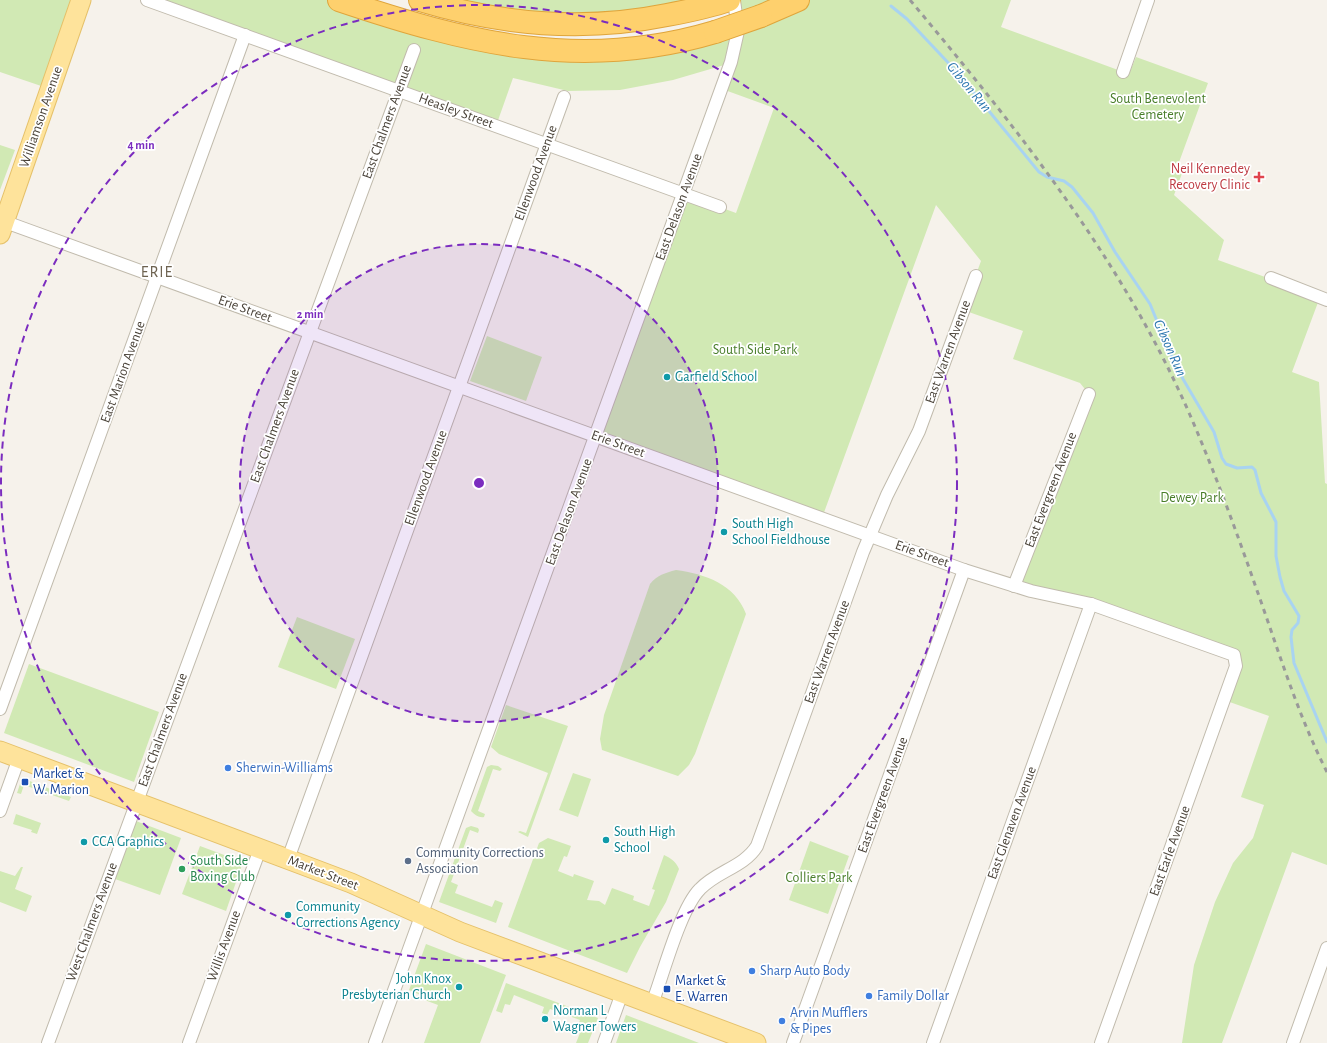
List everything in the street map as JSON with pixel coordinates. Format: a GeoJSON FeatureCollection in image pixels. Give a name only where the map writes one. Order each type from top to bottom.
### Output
{"type":"FeatureCollection","features":[{"type":"Feature","properties":{"kind":"highway"},"geometry":{"type":"LineString","coordinates":[[338,0],[438,32],[487,43],[542,50],[594,51],[645,48],[669,44],[715,32],[761,16],[798,0]]}},
{"type":"Feature","properties":{"kind":"highway"},"geometry":{"type":"LineString","coordinates":[[420,0],[497,19],[563,25],[620,23],[719,4]]}},
{"type":"Feature","properties":{"kind":"main road","name":"Williamson Avenue"},"geometry":{"type":"LineString","coordinates":[[1,225],[81,0]]}},
{"type":"Feature","properties":{"kind":"main road","name":"Market Street"},"geometry":{"type":"LineString","coordinates":[[0,751],[351,883],[468,934],[756,1043]]}},
{"type":"Feature","properties":{"kind":"street","name":"Heasley Street"},"geometry":{"type":"LineString","coordinates":[[147,0],[720,207]]}},
{"type":"Feature","properties":{"kind":"street","name":"East Delason Avenue"},"geometry":{"type":"LineString","coordinates":[[375,1043],[732,62],[738,31],[734,0]]}},
{"type":"Feature","properties":{"kind":"street"},"geometry":{"type":"LineString","coordinates":[[1123,72],[1148,0]]}},
{"type":"Feature","properties":{"kind":"street","name":"East Marion Avenue"},"geometry":{"type":"LineString","coordinates":[[0,709],[244,35]]}},
{"type":"Feature","properties":{"kind":"street","name":"East Chalmers Avenue"},"geometry":{"type":"LineString","coordinates":[[137,802],[414,50]]}},
{"type":"Feature","properties":{"kind":"street","name":"Ellenwood Avenue"},"geometry":{"type":"LineString","coordinates":[[288,859],[564,97]]}},
{"type":"Feature","properties":{"kind":"street","name":"Erie Street"},"geometry":{"type":"LineString","coordinates":[[1,225],[157,277],[964,570],[1014,586],[1091,604],[1234,655],[1236,659]]}},
{"type":"Feature","properties":{"kind":"street","name":"East Warren Avenue"},"geometry":{"type":"LineString","coordinates":[[652,1004],[689,902],[706,884],[747,859],[758,846],[870,535],[887,495],[919,431],[976,276]]}},
{"type":"Feature","properties":{"kind":"street"},"geometry":{"type":"LineString","coordinates":[[1271,278],[1327,300]]}},
{"type":"Feature","properties":{"kind":"street","name":"East Evergreen Avenue"},"geometry":{"type":"LineString","coordinates":[[1014,586],[1089,394]]}},
{"type":"Feature","properties":{"kind":"street","name":"East Evergreen Avenue"},"geometry":{"type":"LineString","coordinates":[[793,1043],[964,570]]}},
{"type":"Feature","properties":{"kind":"street","name":"East Glenaven Avenue"},"geometry":{"type":"LineString","coordinates":[[933,1043],[1091,604]]}},
{"type":"Feature","properties":{"kind":"street","name":"East Earle Avenue"},"geometry":{"type":"LineString","coordinates":[[1101,1043],[1236,666],[1236,659]]}},
{"type":"Feature","properties":{"kind":"street"},"geometry":{"type":"LineString","coordinates":[[0,811],[19,758]]}},
{"type":"Feature","properties":{"kind":"street","name":"West Chalmers Avenue"},"geometry":{"type":"LineString","coordinates":[[48,1043],[137,802]]}},
{"type":"Feature","properties":{"kind":"street","name":"Willis Avenue"},"geometry":{"type":"LineString","coordinates":[[189,1043],[260,849]]}},
{"type":"Feature","properties":{"kind":"street"},"geometry":{"type":"LineString","coordinates":[[1293,1043],[1327,948]]}},
{"type":"Feature","properties":{"kind":"street"},"geometry":{"type":"LineString","coordinates":[[604,1043],[622,993]]}},
{"type":"Feature","properties":{"kind":"green space"},"geometry":{"type":"Polygon","coordinates":[[[0,0],[81,0],[50,89],[0,72],[0,0]]]}},
{"type":"Feature","properties":{"kind":"green space"},"geometry":{"type":"Polygon","coordinates":[[[147,0],[339,0],[542,50],[737,24],[734,0],[1011,0],[1001,27],[1129,74],[1136,57],[1208,83],[1178,165],[1184,168],[1174,195],[1224,240],[1218,260],[1320,297],[1292,372],[1319,382],[1325,483],[1327,484],[1327,865],[1292,852],[1222,1043],[1182,1043],[1194,965],[1215,902],[1233,863],[1253,838],[1264,805],[1241,797],[1269,716],[1224,700],[1234,655],[1014,586],[1089,394],[1080,383],[1013,359],[1023,331],[963,310],[981,261],[936,205],[822,518],[597,436],[684,194],[736,213],[774,108],[722,89],[731,63],[673,80],[620,90],[568,91],[513,78],[496,126],[147,0]]]}},
{"type":"Feature","properties":{"kind":"green space"},"geometry":{"type":"Polygon","coordinates":[[[420,0],[728,0],[620,23],[420,0]]]}},
{"type":"Feature","properties":{"kind":"green space"},"geometry":{"type":"Polygon","coordinates":[[[0,145],[15,150],[0,190],[0,145]]]}},
{"type":"Feature","properties":{"kind":"green space"},"geometry":{"type":"Polygon","coordinates":[[[487,336],[542,357],[526,401],[470,381],[487,336]]]}},
{"type":"Feature","properties":{"kind":"green space"},"geometry":{"type":"Polygon","coordinates":[[[676,570],[698,574],[718,582],[734,595],[746,614],[695,754],[689,765],[678,776],[602,750],[600,739],[604,715],[650,584],[658,576],[676,570]]]}},
{"type":"Feature","properties":{"kind":"green space"},"geometry":{"type":"Polygon","coordinates":[[[297,617],[355,639],[336,689],[278,667],[297,617]]]}},
{"type":"Feature","properties":{"kind":"green space"},"geometry":{"type":"Polygon","coordinates":[[[29,664],[159,712],[134,782],[4,733],[29,664]]]}},
{"type":"Feature","properties":{"kind":"green space"},"geometry":{"type":"Polygon","coordinates":[[[506,705],[568,726],[528,837],[518,832],[520,831],[526,833],[548,773],[499,754],[491,747],[506,705]]]}},
{"type":"Feature","properties":{"kind":"green space"},"geometry":{"type":"Polygon","coordinates":[[[491,765],[498,766],[502,769],[500,771],[493,769],[478,811],[485,814],[484,817],[480,817],[471,811],[487,767],[491,765]]]}},
{"type":"Feature","properties":{"kind":"green space"},"geometry":{"type":"Polygon","coordinates":[[[573,773],[591,779],[578,817],[559,810],[573,773]]]}},
{"type":"Feature","properties":{"kind":"green space"},"geometry":{"type":"Polygon","coordinates":[[[22,778],[71,797],[69,801],[24,785],[21,794],[17,793],[22,778]]]}},
{"type":"Feature","properties":{"kind":"green space"},"geometry":{"type":"Polygon","coordinates":[[[16,814],[41,823],[37,834],[31,832],[32,830],[13,824],[16,814]]]}},
{"type":"Feature","properties":{"kind":"green space"},"geometry":{"type":"Polygon","coordinates":[[[136,821],[181,838],[160,895],[115,879],[136,821]]]}},
{"type":"Feature","properties":{"kind":"green space"},"geometry":{"type":"Polygon","coordinates":[[[471,826],[478,828],[478,833],[470,830],[451,882],[458,885],[455,893],[492,907],[495,900],[503,903],[496,923],[439,902],[466,828],[471,826]]]}},
{"type":"Feature","properties":{"kind":"green space"},"geometry":{"type":"Polygon","coordinates":[[[548,838],[571,846],[567,857],[564,856],[558,871],[573,877],[574,874],[594,881],[587,900],[599,901],[605,905],[612,888],[634,896],[633,900],[649,906],[655,890],[652,889],[664,855],[673,860],[678,867],[679,869],[666,902],[627,973],[508,927],[539,843],[548,838]]]}},
{"type":"Feature","properties":{"kind":"green space","name":"Colliers Park"},"geometry":{"type":"Polygon","coordinates":[[[810,841],[849,856],[828,914],[789,900],[810,841]]]}},
{"type":"Feature","properties":{"kind":"green space"},"geometry":{"type":"Polygon","coordinates":[[[200,846],[243,862],[226,911],[182,894],[200,846]]]}},
{"type":"Feature","properties":{"kind":"green space"},"geometry":{"type":"Polygon","coordinates":[[[21,867],[23,867],[15,889],[32,896],[26,912],[0,902],[0,871],[15,876],[21,867]]]}},
{"type":"Feature","properties":{"kind":"green space"},"geometry":{"type":"Polygon","coordinates":[[[426,944],[506,975],[480,1043],[424,1043],[438,1005],[422,999],[423,996],[409,990],[426,944]]]}},
{"type":"Feature","properties":{"kind":"green space"},"geometry":{"type":"Polygon","coordinates":[[[506,983],[598,1018],[588,1043],[576,1043],[580,1033],[576,1032],[580,1020],[550,1009],[547,1015],[542,1013],[544,1007],[514,995],[510,1005],[505,1004],[502,1013],[496,1011],[506,983]]]}},
{"type":"Feature","properties":{"kind":"green space"},"geometry":{"type":"Polygon","coordinates":[[[626,1015],[699,1043],[616,1043],[626,1015]]]}},
{"type":"Feature","properties":{"kind":"waterway","name":"Gibson Run"},"geometry":{"type":"LineString","coordinates":[[891,6],[907,19],[956,71],[1039,172],[1047,177],[1064,181],[1072,187],[1093,213],[1115,252],[1150,304],[1168,348],[1183,379],[1214,432],[1222,458],[1226,464],[1237,468],[1252,467],[1255,470],[1261,493],[1276,522],[1276,556],[1284,591],[1299,616],[1298,623],[1292,630],[1291,637],[1294,663],[1327,742]]}},
{"type":"Feature","properties":{"kind":"railway"},"geometry":{"type":"LineString","coordinates":[[910,0],[989,97],[1065,198],[1133,303],[1163,358],[1190,415],[1211,465],[1240,542],[1294,697],[1327,772]]}},
{"type":"Feature","properties":{"kind":"place","name":"Neil Kennedey Recovery Clinic"},"geometry":{"type":"Point","coordinates":[1259,177]}},
{"type":"Feature","properties":{"kind":"place","name":"Garfield School"},"geometry":{"type":"Point","coordinates":[667,377]}},
{"type":"Feature","properties":{"kind":"place","name":"South High School Fieldhouse"},"geometry":{"type":"Point","coordinates":[724,532]}},
{"type":"Feature","properties":{"kind":"place","name":"Sherwin-Williams"},"geometry":{"type":"Point","coordinates":[228,768]}},
{"type":"Feature","properties":{"kind":"place","name":"Market & W. Marion"},"geometry":{"type":"Point","coordinates":[25,782]}},
{"type":"Feature","properties":{"kind":"place","name":"South High School"},"geometry":{"type":"Point","coordinates":[606,840]}},
{"type":"Feature","properties":{"kind":"place","name":"CCA Graphics"},"geometry":{"type":"Point","coordinates":[84,842]}},
{"type":"Feature","properties":{"kind":"place","name":"Community Corrections Association"},"geometry":{"type":"Point","coordinates":[408,861]}},
{"type":"Feature","properties":{"kind":"place","name":"South Side Boxing Club"},"geometry":{"type":"Point","coordinates":[182,869]}},
{"type":"Feature","properties":{"kind":"place","name":"Community Corrections Agency"},"geometry":{"type":"Point","coordinates":[288,915]}},
{"type":"Feature","properties":{"kind":"place","name":"Sharp Auto Body"},"geometry":{"type":"Point","coordinates":[752,971]}},
{"type":"Feature","properties":{"kind":"place","name":"John Knox Presbyterian Church"},"geometry":{"type":"Point","coordinates":[459,987]}},
{"type":"Feature","properties":{"kind":"place","name":"Market & E. Warren"},"geometry":{"type":"Point","coordinates":[667,989]}},
{"type":"Feature","properties":{"kind":"place","name":"Family Dollar"},"geometry":{"type":"Point","coordinates":[869,996]}},
{"type":"Feature","properties":{"kind":"place","name":"Norman L Wagner Towers"},"geometry":{"type":"Point","coordinates":[545,1019]}},
{"type":"Feature","properties":{"kind":"place","name":"Arvin Mufflers & Pipes"},"geometry":{"type":"Point","coordinates":[782,1021]}},
{"type":"Feature","properties":{"kind":"district","name":"ERIE"},"geometry":{"type":"Point","coordinates":[157,272]}},
{"type":"Feature","properties":{"kind":"park label","name":"South Benevolent Cemetery"},"geometry":{"type":"Point","coordinates":[1158,108]}},
{"type":"Feature","properties":{"kind":"park label","name":"South Side Park"},"geometry":{"type":"Point","coordinates":[755,350]}},
{"type":"Feature","properties":{"kind":"park label","name":"Dewey Park"},"geometry":{"type":"Point","coordinates":[1192,498]}}]}
